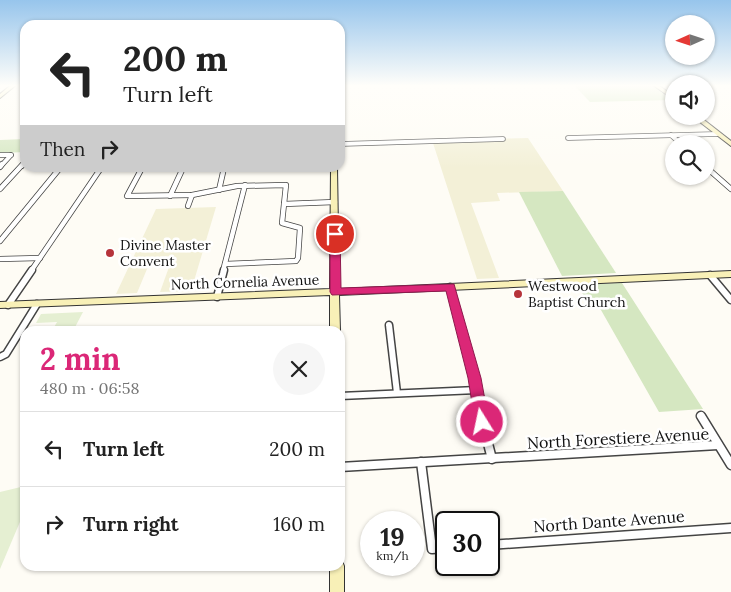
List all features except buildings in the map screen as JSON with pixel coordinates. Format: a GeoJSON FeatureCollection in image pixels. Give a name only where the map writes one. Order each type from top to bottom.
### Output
{"type":"FeatureCollection","features":[{"type":"Feature","properties":{"kind":"street"},"geometry":{"type":"LineString","coordinates":[[706,125],[731,144]]}},
{"type":"Feature","properties":{"kind":"street"},"geometry":{"type":"LineString","coordinates":[[671,135],[717,134]]}},
{"type":"Feature","properties":{"kind":"street"},"geometry":{"type":"LineString","coordinates":[[568,138],[665,135]]}},
{"type":"Feature","properties":{"kind":"street"},"geometry":{"type":"LineString","coordinates":[[345,144],[503,139]]}},
{"type":"Feature","properties":{"kind":"street"},"geometry":{"type":"LineString","coordinates":[[0,155],[11,155],[0,167]]}},
{"type":"Feature","properties":{"kind":"street"},"geometry":{"type":"LineString","coordinates":[[0,188],[20,166]]}},
{"type":"Feature","properties":{"kind":"street"},"geometry":{"type":"LineString","coordinates":[[0,241],[57,172]]}},
{"type":"Feature","properties":{"kind":"street"},"geometry":{"type":"LineString","coordinates":[[4,305],[40,258],[98,172]]}},
{"type":"Feature","properties":{"kind":"street"},"geometry":{"type":"LineString","coordinates":[[140,172],[127,196],[192,195],[244,185],[286,185],[282,223],[284,226],[300,228],[298,258],[296,261],[225,264]]}},
{"type":"Feature","properties":{"kind":"street"},"geometry":{"type":"LineString","coordinates":[[170,196],[181,172]]}},
{"type":"Feature","properties":{"kind":"street"},"geometry":{"type":"LineString","coordinates":[[219,190],[223,172]]}},
{"type":"Feature","properties":{"kind":"street"},"geometry":{"type":"LineString","coordinates":[[334,172],[335,326]]}},
{"type":"Feature","properties":{"kind":"street"},"geometry":{"type":"LineString","coordinates":[[715,175],[731,189]]}},
{"type":"Feature","properties":{"kind":"street"},"geometry":{"type":"LineString","coordinates":[[217,296],[244,185]]}},
{"type":"Feature","properties":{"kind":"street"},"geometry":{"type":"LineString","coordinates":[[188,206],[192,195]]}},
{"type":"Feature","properties":{"kind":"street"},"geometry":{"type":"LineString","coordinates":[[284,204],[335,202]]}},
{"type":"Feature","properties":{"kind":"street"},"geometry":{"type":"LineString","coordinates":[[0,259],[40,258]]}},
{"type":"Feature","properties":{"kind":"street","name":"North Cornelia Avenue"},"geometry":{"type":"LineString","coordinates":[[4,305],[731,274]]}},
{"type":"Feature","properties":{"kind":"street"},"geometry":{"type":"LineString","coordinates":[[710,275],[731,300]]}},
{"type":"Feature","properties":{"kind":"street"},"geometry":{"type":"LineString","coordinates":[[450,287],[477,390],[480,413],[492,459]]}},
{"type":"Feature","properties":{"kind":"street"},"geometry":{"type":"LineString","coordinates":[[23,326],[37,304]]}},
{"type":"Feature","properties":{"kind":"street"},"geometry":{"type":"LineString","coordinates":[[389,325],[397,393]]}},
{"type":"Feature","properties":{"kind":"street"},"geometry":{"type":"LineString","coordinates":[[1,357],[6,354],[20,331]]}},
{"type":"Feature","properties":{"kind":"street"},"geometry":{"type":"LineString","coordinates":[[345,396],[477,390]]}},
{"type":"Feature","properties":{"kind":"street"},"geometry":{"type":"LineString","coordinates":[[700,416],[731,466]]}},
{"type":"Feature","properties":{"kind":"street","name":"North Forestiere Avenue"},"geometry":{"type":"LineString","coordinates":[[345,467],[718,446]]}},
{"type":"Feature","properties":{"kind":"street"},"geometry":{"type":"LineString","coordinates":[[421,462],[432,548],[435,548]]}},
{"type":"Feature","properties":{"kind":"street","name":"North Dante Avenue"},"geometry":{"type":"LineString","coordinates":[[500,544],[731,528]]}},
{"type":"Feature","properties":{"kind":"street"},"geometry":{"type":"LineString","coordinates":[[337,571],[337,592]]}},
{"type":"Feature","properties":{"kind":"shaded area"},"geometry":{"type":"Polygon","coordinates":[[[528,138],[563,191],[497,193],[500,201],[471,203],[499,278],[477,279],[432,140],[528,138]]]}},
{"type":"Feature","properties":{"kind":"shaded area"},"geometry":{"type":"Polygon","coordinates":[[[216,207],[191,291],[160,292],[173,256],[152,257],[137,293],[116,294],[156,209],[216,207]]]}},
{"type":"Feature","properties":{"kind":"green space"},"geometry":{"type":"Polygon","coordinates":[[[20,139],[20,152],[0,153],[0,140],[20,139]]]}},
{"type":"Feature","properties":{"kind":"green space"},"geometry":{"type":"Polygon","coordinates":[[[563,191],[616,273],[562,276],[519,192],[563,191]]]}},
{"type":"Feature","properties":{"kind":"green space"},"geometry":{"type":"Polygon","coordinates":[[[622,283],[703,409],[659,412],[597,303],[588,303],[580,289],[589,289],[587,284],[622,283]]]}},
{"type":"Feature","properties":{"kind":"green space"},"geometry":{"type":"Polygon","coordinates":[[[83,312],[76,326],[55,326],[57,322],[36,323],[41,314],[83,312]]]}},
{"type":"Feature","properties":{"kind":"green space"},"geometry":{"type":"Polygon","coordinates":[[[20,487],[20,522],[0,569],[0,492],[20,487]]]}},
{"type":"Feature","properties":{"kind":"place","name":"Divine Master Convent"},"geometry":{"type":"Point","coordinates":[110,253]}},
{"type":"Feature","properties":{"kind":"place","name":"Westwood Baptist Church"},"geometry":{"type":"Point","coordinates":[518,294]}},
{"type":"Feature","properties":{"kind":"route"},"geometry":{"type":"LineString","coordinates":[[335,234],[336,292],[450,287],[474,378],[482,422]]}}]}
